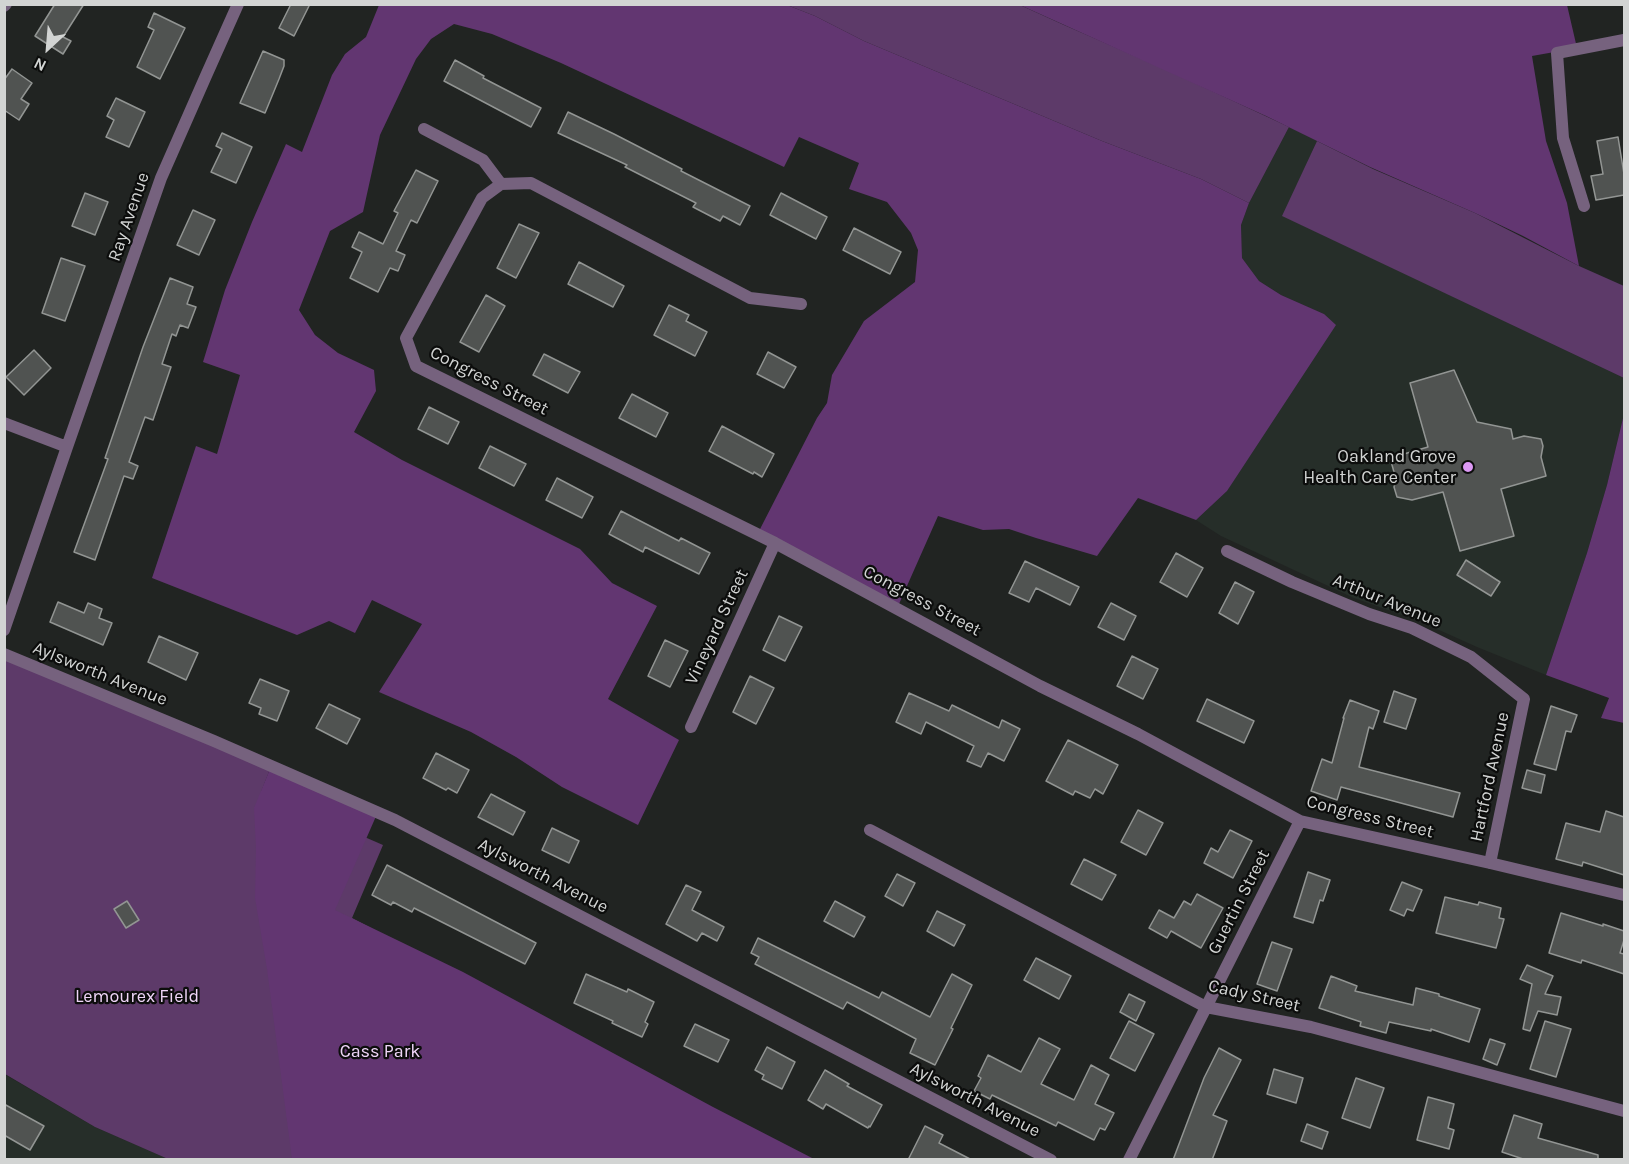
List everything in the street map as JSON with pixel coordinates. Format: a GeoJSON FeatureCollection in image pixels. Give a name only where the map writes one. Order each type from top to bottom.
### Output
{"type":"FeatureCollection","features":[{"type":"Feature","properties":{"kind":"street","name":"Ray Avenue"},"geometry":{"type":"LineString","coordinates":[[4,630],[161,178],[238,4]]}},
{"type":"Feature","properties":{"kind":"street"},"geometry":{"type":"LineString","coordinates":[[1584,206],[1563,138],[1557,53],[1624,40]]}},
{"type":"Feature","properties":{"kind":"street"},"geometry":{"type":"LineString","coordinates":[[424,129],[483,160],[501,184],[531,183],[750,298],[801,304]]}},
{"type":"Feature","properties":{"kind":"street","name":"Congress Street"},"geometry":{"type":"LineString","coordinates":[[501,184],[482,198],[406,338],[416,366],[776,543],[1040,686],[1300,820],[1624,895]]}},
{"type":"Feature","properties":{"kind":"street"},"geometry":{"type":"LineString","coordinates":[[4,423],[67,447]]}},
{"type":"Feature","properties":{"kind":"street","name":"Vineyard Street"},"geometry":{"type":"LineString","coordinates":[[691,726],[776,543]]}},
{"type":"Feature","properties":{"kind":"street","name":"Arthur Avenue"},"geometry":{"type":"LineString","coordinates":[[1227,551],[1292,582],[1369,614],[1412,628],[1471,657],[1524,699]]}},
{"type":"Feature","properties":{"kind":"street","name":"Aylsworth Avenue"},"geometry":{"type":"LineString","coordinates":[[4,654],[214,741],[395,820],[1051,1160]]}},
{"type":"Feature","properties":{"kind":"street","name":"Hartford Avenue"},"geometry":{"type":"LineString","coordinates":[[1490,863],[1524,699]]}},
{"type":"Feature","properties":{"kind":"street","name":"Guertin Street"},"geometry":{"type":"LineString","coordinates":[[1128,1160],[1300,820]]}},
{"type":"Feature","properties":{"kind":"street","name":"Cady Street"},"geometry":{"type":"LineString","coordinates":[[870,830],[1206,1007],[1311,1027],[1624,1111]]}},
{"type":"Feature","properties":{"kind":"shaded area"},"geometry":{"type":"Polygon","coordinates":[[[1289,127],[1317,141],[1283,216],[1624,378],[1624,414],[1607,485],[1546,675],[1419,621],[1354,598],[1221,536],[1196,520],[1227,491],[1324,314],[1281,295],[1259,281],[1242,258],[1241,225],[1249,203],[1289,127]]]}},
{"type":"Feature","properties":{"kind":"shaded area"},"geometry":{"type":"Polygon","coordinates":[[[4,1074],[95,1127],[168,1159],[5,1159],[4,1074]]]}},
{"type":"Feature","properties":{"kind":"green space"},"geometry":{"type":"Polygon","coordinates":[[[379,5],[787,5],[815,16],[864,41],[1102,141],[1201,179],[1249,203],[1241,225],[1242,258],[1259,281],[1281,295],[1324,314],[1336,325],[1227,491],[1196,520],[1138,498],[1097,556],[1009,529],[983,530],[938,516],[899,604],[759,531],[827,403],[832,375],[864,321],[915,282],[918,250],[911,233],[887,202],[849,189],[859,163],[799,137],[784,167],[561,63],[492,34],[454,24],[431,39],[416,59],[380,135],[363,212],[330,231],[299,310],[315,335],[338,353],[374,370],[376,391],[354,432],[402,460],[580,549],[612,583],[657,606],[608,699],[679,740],[638,825],[562,787],[516,757],[471,732],[379,692],[422,624],[372,600],[355,633],[329,621],[297,635],[152,578],[196,446],[217,454],[240,375],[203,362],[225,290],[286,144],[302,152],[332,75],[345,54],[366,37],[379,5]]]}},
{"type":"Feature","properties":{"kind":"green space"},"geometry":{"type":"Polygon","coordinates":[[[787,5],[1020,5],[1289,127],[1249,203],[1201,179],[1102,141],[864,41],[815,16],[787,5]]]}},
{"type":"Feature","properties":{"kind":"green space"},"geometry":{"type":"Polygon","coordinates":[[[1020,5],[1567,5],[1577,48],[1532,56],[1546,141],[1567,203],[1579,266],[1475,213],[1370,167],[1266,116],[1020,5]]]}},
{"type":"Feature","properties":{"kind":"green space"},"geometry":{"type":"Polygon","coordinates":[[[1317,141],[1373,169],[1475,213],[1579,266],[1624,286],[1624,378],[1282,216],[1317,141]]]}},
{"type":"Feature","properties":{"kind":"green space"},"geometry":{"type":"Polygon","coordinates":[[[1624,414],[1624,723],[1601,718],[1609,698],[1546,675],[1587,553],[1607,485],[1624,414]]]}},
{"type":"Feature","properties":{"kind":"green space","name":"Cass Park"},"geometry":{"type":"Polygon","coordinates":[[[5,652],[272,764],[261,792],[383,845],[352,918],[810,1159],[168,1159],[95,1127],[5,1074],[5,652]]]}},
{"type":"Feature","properties":{"kind":"green space","name":"Cass Park"},"geometry":{"type":"Polygon","coordinates":[[[272,764],[377,814],[335,910],[463,972],[814,1159],[292,1159],[267,969],[255,898],[254,808],[272,764]]]}},
{"type":"Feature","properties":{"kind":"building"},"geometry":{"type":"Polygon","coordinates":[[[55,4],[84,4],[63,37],[71,41],[63,54],[35,36],[55,4]]]}},
{"type":"Feature","properties":{"kind":"building"},"geometry":{"type":"Polygon","coordinates":[[[291,4],[310,4],[294,36],[279,28],[291,4]]]}},
{"type":"Feature","properties":{"kind":"building"},"geometry":{"type":"Polygon","coordinates":[[[154,13],[185,28],[160,79],[137,67],[154,30],[148,27],[154,13]]]}},
{"type":"Feature","properties":{"kind":"building"},"geometry":{"type":"Polygon","coordinates":[[[263,51],[284,60],[284,66],[265,113],[240,103],[263,51]]]}},
{"type":"Feature","properties":{"kind":"building"},"geometry":{"type":"Polygon","coordinates":[[[455,60],[484,76],[483,78],[541,108],[531,127],[444,81],[455,60]]]}},
{"type":"Feature","properties":{"kind":"building"},"geometry":{"type":"Polygon","coordinates":[[[12,69],[32,83],[21,99],[29,104],[19,120],[4,110],[4,80],[12,69]]]}},
{"type":"Feature","properties":{"kind":"building"},"geometry":{"type":"Polygon","coordinates":[[[116,98],[145,112],[129,147],[106,137],[114,120],[107,116],[116,98]]]}},
{"type":"Feature","properties":{"kind":"building"},"geometry":{"type":"Polygon","coordinates":[[[568,112],[750,206],[740,225],[723,216],[720,221],[693,207],[696,203],[625,167],[627,165],[558,133],[568,112]]]}},
{"type":"Feature","properties":{"kind":"building"},"geometry":{"type":"Polygon","coordinates":[[[222,133],[252,147],[236,183],[211,172],[222,149],[216,146],[222,133]]]}},
{"type":"Feature","properties":{"kind":"building"},"geometry":{"type":"Polygon","coordinates":[[[1618,137],[1624,174],[1624,195],[1596,200],[1591,176],[1603,174],[1597,141],[1618,137]]]}},
{"type":"Feature","properties":{"kind":"building"},"geometry":{"type":"Polygon","coordinates":[[[416,170],[438,181],[417,223],[411,220],[396,251],[405,255],[398,271],[390,268],[378,292],[350,278],[362,252],[352,247],[359,232],[383,244],[398,213],[394,211],[416,170]]]}},
{"type":"Feature","properties":{"kind":"building"},"geometry":{"type":"Polygon","coordinates":[[[85,193],[108,202],[95,235],[72,226],[85,193]]]}},
{"type":"Feature","properties":{"kind":"building"},"geometry":{"type":"Polygon","coordinates":[[[781,193],[827,217],[816,239],[770,215],[781,193]]]}},
{"type":"Feature","properties":{"kind":"building"},"geometry":{"type":"Polygon","coordinates":[[[193,210],[215,220],[199,255],[177,245],[193,210]]]}},
{"type":"Feature","properties":{"kind":"building"},"geometry":{"type":"Polygon","coordinates":[[[519,224],[539,233],[516,278],[497,268],[519,224]]]}},
{"type":"Feature","properties":{"kind":"building"},"geometry":{"type":"Polygon","coordinates":[[[854,228],[901,252],[890,274],[843,250],[854,228]]]}},
{"type":"Feature","properties":{"kind":"building"},"geometry":{"type":"Polygon","coordinates":[[[61,258],[85,266],[65,321],[42,313],[61,258]]]}},
{"type":"Feature","properties":{"kind":"building"},"geometry":{"type":"Polygon","coordinates":[[[579,262],[624,286],[613,307],[568,284],[579,262]]]}},
{"type":"Feature","properties":{"kind":"building"},"geometry":{"type":"Polygon","coordinates":[[[170,278],[193,287],[187,304],[196,307],[188,328],[180,325],[176,336],[172,334],[162,364],[171,367],[153,420],[145,417],[129,462],[138,466],[133,479],[124,476],[95,560],[74,552],[108,459],[105,458],[143,347],[170,278]]]}},
{"type":"Feature","properties":{"kind":"building"},"geometry":{"type":"Polygon","coordinates":[[[486,295],[505,306],[479,352],[460,342],[486,295]]]}},
{"type":"Feature","properties":{"kind":"building"},"geometry":{"type":"Polygon","coordinates":[[[669,305],[689,315],[686,321],[707,332],[695,356],[654,335],[669,305]]]}},
{"type":"Feature","properties":{"kind":"building"},"geometry":{"type":"Polygon","coordinates":[[[34,350],[51,368],[24,395],[6,377],[34,350]]]}},
{"type":"Feature","properties":{"kind":"building"},"geometry":{"type":"Polygon","coordinates":[[[768,352],[796,367],[784,388],[757,374],[768,352]]]}},
{"type":"Feature","properties":{"kind":"building"},"geometry":{"type":"Polygon","coordinates":[[[544,354],[580,372],[568,393],[533,375],[544,354]]]}},
{"type":"Feature","properties":{"kind":"building","name":"Oakland Grove Health Care Center"},"geometry":{"type":"Polygon","coordinates":[[[1454,370],[1477,422],[1511,429],[1513,439],[1524,436],[1541,439],[1543,446],[1541,457],[1546,476],[1501,489],[1514,536],[1460,551],[1443,492],[1412,500],[1397,497],[1394,487],[1396,479],[1390,458],[1428,447],[1410,383],[1454,370]]]}},
{"type":"Feature","properties":{"kind":"building"},"geometry":{"type":"Polygon","coordinates":[[[632,394],[668,413],[656,437],[619,418],[632,394]]]}},
{"type":"Feature","properties":{"kind":"building"},"geometry":{"type":"Polygon","coordinates":[[[429,407],[459,422],[448,444],[418,429],[429,407]]]}},
{"type":"Feature","properties":{"kind":"building"},"geometry":{"type":"Polygon","coordinates":[[[722,426],[774,454],[762,477],[709,451],[722,426]]]}},
{"type":"Feature","properties":{"kind":"building"},"geometry":{"type":"Polygon","coordinates":[[[490,446],[526,464],[514,486],[479,468],[490,446]]]}},
{"type":"Feature","properties":{"kind":"building"},"geometry":{"type":"Polygon","coordinates":[[[557,478],[593,497],[582,518],[546,500],[557,478]]]}},
{"type":"Feature","properties":{"kind":"building"},"geometry":{"type":"Polygon","coordinates":[[[621,511],[679,541],[681,538],[710,553],[699,574],[645,547],[643,552],[609,534],[621,511]]]}},
{"type":"Feature","properties":{"kind":"building"},"geometry":{"type":"Polygon","coordinates":[[[1176,553],[1203,568],[1187,597],[1160,582],[1176,553]]]}},
{"type":"Feature","properties":{"kind":"building"},"geometry":{"type":"Polygon","coordinates":[[[1466,560],[1500,582],[1491,596],[1457,575],[1466,560]]]}},
{"type":"Feature","properties":{"kind":"building"},"geometry":{"type":"Polygon","coordinates":[[[1025,561],[1079,587],[1070,605],[1036,588],[1029,602],[1009,593],[1025,561]]]}},
{"type":"Feature","properties":{"kind":"building"},"geometry":{"type":"Polygon","coordinates":[[[1235,582],[1254,592],[1238,624],[1219,613],[1235,582]]]}},
{"type":"Feature","properties":{"kind":"building"},"geometry":{"type":"Polygon","coordinates":[[[58,602],[84,613],[88,603],[102,609],[99,618],[112,623],[103,645],[50,622],[58,602]]]}},
{"type":"Feature","properties":{"kind":"building"},"geometry":{"type":"Polygon","coordinates":[[[1111,603],[1136,616],[1124,640],[1098,627],[1111,603]]]}},
{"type":"Feature","properties":{"kind":"building"},"geometry":{"type":"Polygon","coordinates":[[[779,616],[802,627],[785,661],[763,650],[779,616]]]}},
{"type":"Feature","properties":{"kind":"building"},"geometry":{"type":"Polygon","coordinates":[[[159,636],[198,653],[186,680],[148,662],[159,636]]]}},
{"type":"Feature","properties":{"kind":"building"},"geometry":{"type":"Polygon","coordinates":[[[665,640],[688,651],[670,687],[648,676],[665,640]]]}},
{"type":"Feature","properties":{"kind":"building"},"geometry":{"type":"Polygon","coordinates":[[[1132,656],[1158,669],[1143,699],[1117,686],[1132,656]]]}},
{"type":"Feature","properties":{"kind":"building"},"geometry":{"type":"Polygon","coordinates":[[[750,676],[774,688],[756,724],[733,712],[750,676]]]}},
{"type":"Feature","properties":{"kind":"building"},"geometry":{"type":"Polygon","coordinates":[[[260,679],[289,691],[277,721],[259,714],[261,708],[249,703],[260,679]]]}},
{"type":"Feature","properties":{"kind":"building"},"geometry":{"type":"Polygon","coordinates":[[[1394,691],[1416,699],[1406,729],[1384,722],[1394,691]]]}},
{"type":"Feature","properties":{"kind":"building"},"geometry":{"type":"Polygon","coordinates":[[[909,693],[949,711],[952,705],[999,728],[1002,720],[1020,729],[1004,761],[988,753],[981,767],[967,761],[974,746],[926,722],[921,734],[896,722],[909,693]]]}},
{"type":"Feature","properties":{"kind":"building"},"geometry":{"type":"Polygon","coordinates":[[[1207,699],[1254,721],[1244,743],[1197,721],[1207,699]]]}},
{"type":"Feature","properties":{"kind":"building"},"geometry":{"type":"Polygon","coordinates":[[[1350,700],[1379,711],[1373,729],[1369,727],[1359,767],[1460,793],[1453,817],[1341,787],[1337,800],[1311,791],[1322,759],[1332,763],[1350,700]]]}},
{"type":"Feature","properties":{"kind":"building"},"geometry":{"type":"Polygon","coordinates":[[[329,704],[360,719],[347,744],[316,728],[329,704]]]}},
{"type":"Feature","properties":{"kind":"building"},"geometry":{"type":"Polygon","coordinates":[[[1551,706],[1577,715],[1571,732],[1566,731],[1556,770],[1534,764],[1551,706]]]}},
{"type":"Feature","properties":{"kind":"building"},"geometry":{"type":"Polygon","coordinates":[[[1068,740],[1118,765],[1103,794],[1095,789],[1090,798],[1075,791],[1073,795],[1046,781],[1068,740]]]}},
{"type":"Feature","properties":{"kind":"building"},"geometry":{"type":"Polygon","coordinates":[[[436,753],[469,770],[457,793],[423,778],[436,753]]]}},
{"type":"Feature","properties":{"kind":"building"},"geometry":{"type":"Polygon","coordinates":[[[1527,770],[1545,775],[1541,793],[1522,788],[1527,770]]]}},
{"type":"Feature","properties":{"kind":"building"},"geometry":{"type":"Polygon","coordinates":[[[491,794],[525,812],[513,835],[478,817],[491,794]]]}},
{"type":"Feature","properties":{"kind":"building"},"geometry":{"type":"Polygon","coordinates":[[[1138,810],[1163,823],[1146,855],[1121,842],[1138,810]]]}},
{"type":"Feature","properties":{"kind":"building"},"geometry":{"type":"Polygon","coordinates":[[[1606,811],[1624,817],[1624,875],[1583,862],[1582,866],[1556,859],[1566,823],[1600,832],[1606,811]]]}},
{"type":"Feature","properties":{"kind":"building"},"geometry":{"type":"Polygon","coordinates":[[[552,828],[579,841],[569,863],[542,850],[552,828]]]}},
{"type":"Feature","properties":{"kind":"building"},"geometry":{"type":"Polygon","coordinates":[[[1230,830],[1252,841],[1233,878],[1204,863],[1211,848],[1218,852],[1230,830]]]}},
{"type":"Feature","properties":{"kind":"building"},"geometry":{"type":"Polygon","coordinates":[[[1084,859],[1116,875],[1102,900],[1071,884],[1084,859]]]}},
{"type":"Feature","properties":{"kind":"building"},"geometry":{"type":"Polygon","coordinates":[[[387,865],[536,943],[525,964],[414,908],[412,912],[372,895],[387,865]]]}},
{"type":"Feature","properties":{"kind":"building"},"geometry":{"type":"Polygon","coordinates":[[[1308,872],[1330,880],[1323,901],[1320,900],[1313,923],[1294,917],[1308,872]]]}},
{"type":"Feature","properties":{"kind":"building"},"geometry":{"type":"Polygon","coordinates":[[[897,874],[915,883],[903,906],[885,896],[897,874]]]}},
{"type":"Feature","properties":{"kind":"building"},"geometry":{"type":"Polygon","coordinates":[[[1402,882],[1422,890],[1413,911],[1407,909],[1404,916],[1390,910],[1402,882]]]}},
{"type":"Feature","properties":{"kind":"building"},"geometry":{"type":"Polygon","coordinates":[[[686,885],[701,892],[692,910],[724,927],[717,941],[702,933],[697,941],[666,924],[686,885]]]}},
{"type":"Feature","properties":{"kind":"building"},"geometry":{"type":"Polygon","coordinates":[[[1197,894],[1223,908],[1201,948],[1171,931],[1167,938],[1149,928],[1159,910],[1174,918],[1184,901],[1191,905],[1197,894]]]}},
{"type":"Feature","properties":{"kind":"building"},"geometry":{"type":"Polygon","coordinates":[[[1445,897],[1501,908],[1499,918],[1504,919],[1496,948],[1436,933],[1445,897]]]}},
{"type":"Feature","properties":{"kind":"building"},"geometry":{"type":"Polygon","coordinates":[[[127,901],[139,920],[126,928],[114,909],[127,901]]]}},
{"type":"Feature","properties":{"kind":"building"},"geometry":{"type":"Polygon","coordinates":[[[835,901],[865,917],[854,937],[824,921],[835,901]]]}},
{"type":"Feature","properties":{"kind":"building"},"geometry":{"type":"Polygon","coordinates":[[[937,911],[965,925],[954,946],[927,931],[937,911]]]}},
{"type":"Feature","properties":{"kind":"building"},"geometry":{"type":"Polygon","coordinates":[[[1561,913],[1624,931],[1620,953],[1624,954],[1624,974],[1582,960],[1581,963],[1549,953],[1561,913]]]}},
{"type":"Feature","properties":{"kind":"building"},"geometry":{"type":"Polygon","coordinates":[[[758,938],[879,998],[882,992],[930,1017],[952,974],[972,985],[935,1065],[910,1053],[916,1039],[847,1002],[843,1009],[755,964],[759,957],[751,953],[758,938]]]}},
{"type":"Feature","properties":{"kind":"building"},"geometry":{"type":"Polygon","coordinates":[[[1272,942],[1292,949],[1277,991],[1257,984],[1272,942]]]}},
{"type":"Feature","properties":{"kind":"building"},"geometry":{"type":"Polygon","coordinates":[[[1036,958],[1071,976],[1059,999],[1024,980],[1036,958]]]}},
{"type":"Feature","properties":{"kind":"building"},"geometry":{"type":"Polygon","coordinates":[[[1527,965],[1553,976],[1545,994],[1561,997],[1557,1015],[1538,1011],[1530,1031],[1523,1029],[1532,984],[1520,979],[1527,965]]]}},
{"type":"Feature","properties":{"kind":"building"},"geometry":{"type":"Polygon","coordinates":[[[586,974],[627,992],[628,989],[654,1002],[645,1022],[648,1024],[642,1037],[574,1003],[586,974]]]}},
{"type":"Feature","properties":{"kind":"building"},"geometry":{"type":"Polygon","coordinates":[[[1331,976],[1357,986],[1355,991],[1413,1005],[1416,988],[1480,1009],[1469,1042],[1431,1029],[1431,1031],[1389,1022],[1386,1033],[1360,1026],[1361,1022],[1319,1008],[1331,976]]]}},
{"type":"Feature","properties":{"kind":"building"},"geometry":{"type":"Polygon","coordinates":[[[1129,994],[1145,1002],[1136,1021],[1120,1012],[1129,994]]]}},
{"type":"Feature","properties":{"kind":"building"},"geometry":{"type":"Polygon","coordinates":[[[1129,1021],[1154,1034],[1135,1071],[1110,1058],[1129,1021]]]}},
{"type":"Feature","properties":{"kind":"building"},"geometry":{"type":"Polygon","coordinates":[[[1545,1021],[1571,1029],[1556,1077],[1530,1069],[1545,1021]]]}},
{"type":"Feature","properties":{"kind":"building"},"geometry":{"type":"Polygon","coordinates":[[[695,1024],[729,1040],[718,1062],[684,1046],[695,1024]]]}},
{"type":"Feature","properties":{"kind":"building"},"geometry":{"type":"Polygon","coordinates":[[[1039,1038],[1060,1049],[1041,1084],[1074,1100],[1091,1065],[1109,1075],[1095,1104],[1114,1113],[1105,1130],[1100,1128],[1094,1140],[1058,1122],[1056,1126],[992,1095],[990,1099],[974,1091],[981,1078],[978,1076],[988,1055],[1021,1072],[1039,1038]]]}},
{"type":"Feature","properties":{"kind":"building"},"geometry":{"type":"Polygon","coordinates":[[[1490,1039],[1505,1044],[1497,1065],[1483,1059],[1490,1039]]]}},
{"type":"Feature","properties":{"kind":"building"},"geometry":{"type":"Polygon","coordinates":[[[767,1047],[795,1062],[782,1089],[762,1079],[764,1075],[755,1070],[767,1047]]]}},
{"type":"Feature","properties":{"kind":"building"},"geometry":{"type":"Polygon","coordinates":[[[1219,1048],[1241,1060],[1213,1115],[1227,1121],[1212,1160],[1173,1160],[1204,1078],[1219,1048]]]}},
{"type":"Feature","properties":{"kind":"building"},"geometry":{"type":"Polygon","coordinates":[[[1274,1069],[1303,1078],[1296,1103],[1267,1094],[1274,1069]]]}},
{"type":"Feature","properties":{"kind":"building"},"geometry":{"type":"Polygon","coordinates":[[[825,1070],[849,1084],[847,1086],[882,1105],[870,1127],[868,1128],[826,1104],[823,1109],[808,1100],[825,1070]]]}},
{"type":"Feature","properties":{"kind":"building"},"geometry":{"type":"Polygon","coordinates":[[[1356,1078],[1384,1088],[1370,1128],[1342,1118],[1356,1078]]]}},
{"type":"Feature","properties":{"kind":"building"},"geometry":{"type":"Polygon","coordinates":[[[1428,1097],[1454,1104],[1448,1128],[1454,1130],[1449,1149],[1417,1140],[1428,1097]]]}},
{"type":"Feature","properties":{"kind":"building"},"geometry":{"type":"Polygon","coordinates":[[[4,1104],[44,1126],[30,1150],[4,1135],[4,1104]]]}},
{"type":"Feature","properties":{"kind":"building"},"geometry":{"type":"Polygon","coordinates":[[[1514,1115],[1542,1124],[1538,1138],[1598,1155],[1598,1160],[1526,1160],[1502,1152],[1514,1115]]]}},
{"type":"Feature","properties":{"kind":"building"},"geometry":{"type":"Polygon","coordinates":[[[1307,1124],[1328,1132],[1322,1149],[1301,1141],[1307,1124]]]}},
{"type":"Feature","properties":{"kind":"building"},"geometry":{"type":"Polygon","coordinates":[[[925,1126],[943,1135],[939,1143],[972,1160],[908,1160],[925,1126]]]}},
{"type":"Feature","properties":{"kind":"place","name":"Oakland Grove Health Care Center"},"geometry":{"type":"Point","coordinates":[1468,467]}},
{"type":"Feature","properties":{"kind":"park label","name":"Lemourex Field"},"geometry":{"type":"Point","coordinates":[137,997]}}]}
